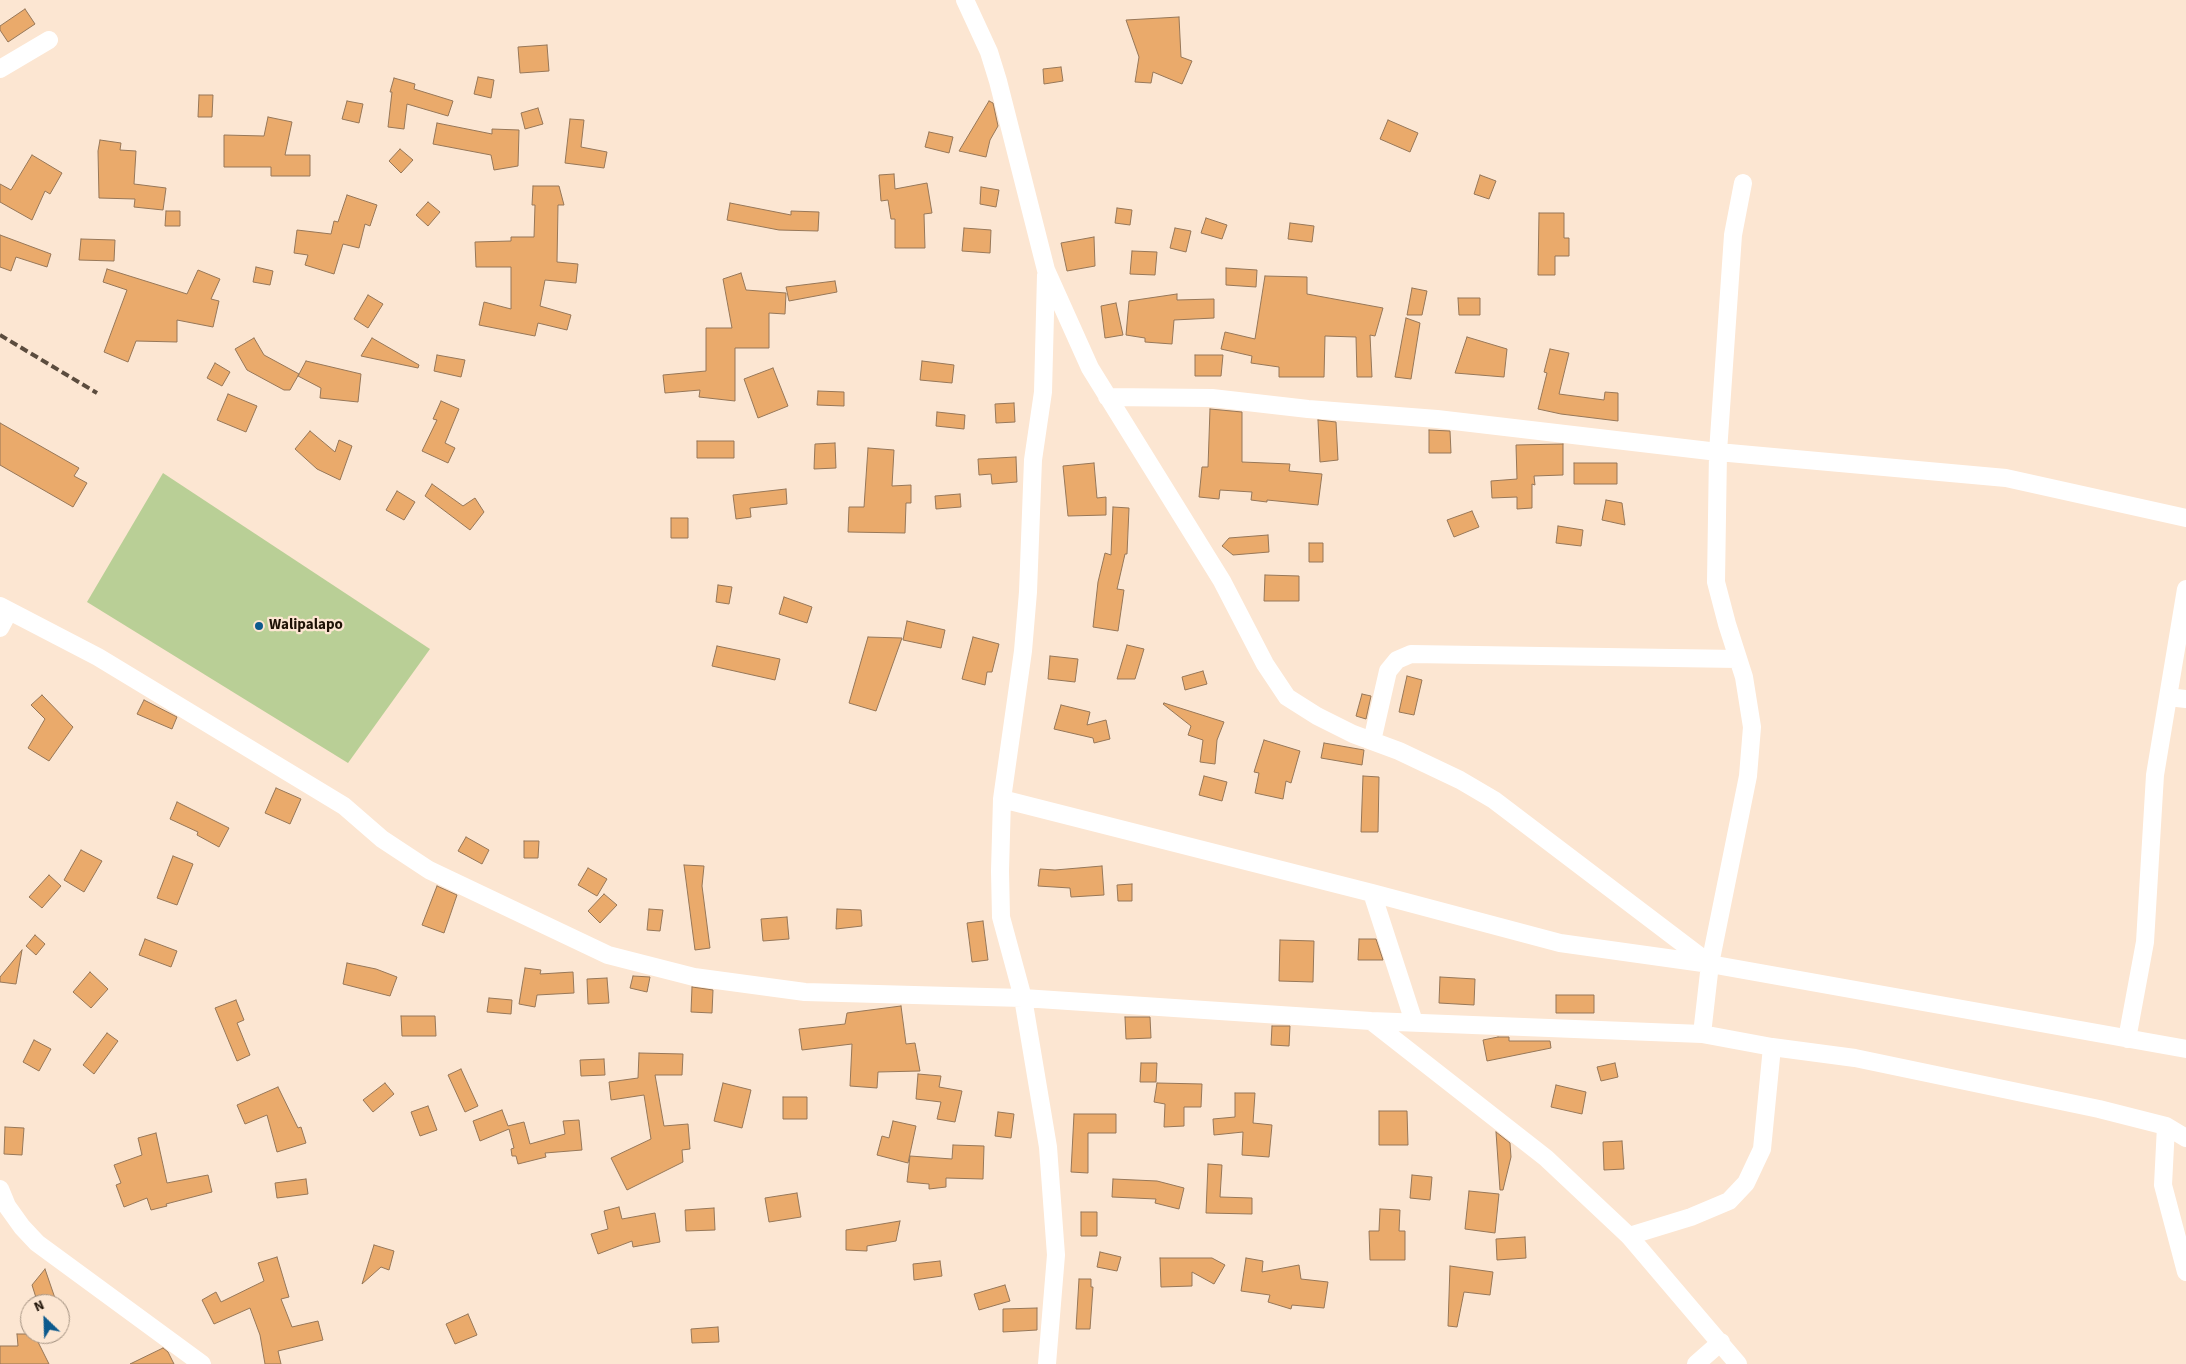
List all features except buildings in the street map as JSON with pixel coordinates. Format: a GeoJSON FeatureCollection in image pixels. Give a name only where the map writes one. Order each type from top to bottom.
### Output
{"type":"FeatureCollection","features":[{"type":"Feature","properties":{"kind":"street"},"geometry":{"type":"LineString","coordinates":[[965,0],[989,52],[998,81],[1046,270],[1090,368],[1222,581],[1265,664],[1287,697],[1317,716],[1353,734],[1399,751],[1460,780],[1494,800],[1710,964]]}},
{"type":"Feature","properties":{"kind":"street"},"geometry":{"type":"LineString","coordinates":[[0,69],[49,40]]}},
{"type":"Feature","properties":{"kind":"street"},"geometry":{"type":"LineString","coordinates":[[1702,1034],[1710,964],[1748,776],[1752,727],[1744,677],[1716,582],[1718,452],[1733,235],[1744,183]]}},
{"type":"Feature","properties":{"kind":"street"},"geometry":{"type":"LineString","coordinates":[[1046,270],[1042,392],[1033,460],[1028,592],[1023,651],[1002,799],[1000,871],[1001,917],[1022,998],[1048,1147],[1056,1255],[1047,1364]]}},
{"type":"Feature","properties":{"kind":"street"},"geometry":{"type":"LineString","coordinates":[[1107,397],[1212,398],[1308,409],[1437,419],[1718,452],[2006,478],[2186,518]]}},
{"type":"Feature","properties":{"kind":"street"},"geometry":{"type":"LineString","coordinates":[[2127,1039],[2145,942],[2155,775],[2186,589]]}},
{"type":"Feature","properties":{"kind":"street"},"geometry":{"type":"LineString","coordinates":[[0,628],[4,609],[98,657],[344,806],[382,839],[429,870],[608,955],[694,977],[805,992],[1022,998],[1371,1021],[1702,1034],[1772,1047],[1854,1058],[2099,1108],[2166,1126],[2186,1138]]}},
{"type":"Feature","properties":{"kind":"street"},"geometry":{"type":"LineString","coordinates":[[1372,741],[1388,671],[1397,660],[1411,654],[1738,659]]}},
{"type":"Feature","properties":{"kind":"street"},"geometry":{"type":"LineString","coordinates":[[2168,697],[2186,699]]}},
{"type":"Feature","properties":{"kind":"street"},"geometry":{"type":"LineString","coordinates":[[1002,799],[1560,943],[1710,964],[2186,1050]]}},
{"type":"Feature","properties":{"kind":"street"},"geometry":{"type":"LineString","coordinates":[[1372,893],[1414,1022]]}},
{"type":"Feature","properties":{"kind":"street"},"geometry":{"type":"LineString","coordinates":[[1371,1021],[1546,1158],[1629,1236],[1738,1364]]}},
{"type":"Feature","properties":{"kind":"street"},"geometry":{"type":"LineString","coordinates":[[1629,1236],[1692,1218],[1729,1201],[1746,1183],[1762,1149],[1772,1047]]}},
{"type":"Feature","properties":{"kind":"street"},"geometry":{"type":"LineString","coordinates":[[2166,1126],[2163,1185],[2186,1272]]}},
{"type":"Feature","properties":{"kind":"street"},"geometry":{"type":"LineString","coordinates":[[0,1188],[7,1206],[22,1227],[38,1243],[202,1364]]}},
{"type":"Feature","properties":{"kind":"street"},"geometry":{"type":"LineString","coordinates":[[1696,1364],[1721,1342]]}},
{"type":"Feature","properties":{"kind":"green space","name":"Walipalapo"},"geometry":{"type":"Polygon","coordinates":[[[163,473],[430,649],[348,763],[87,602],[163,473]]]}},
{"type":"Feature","properties":{"kind":"railway"},"geometry":{"type":"LineString","coordinates":[[0,335],[97,393]]}},
{"type":"Feature","properties":{"kind":"place","name":"Walipalapo"},"geometry":{"type":"Point","coordinates":[259,626]}}]}
